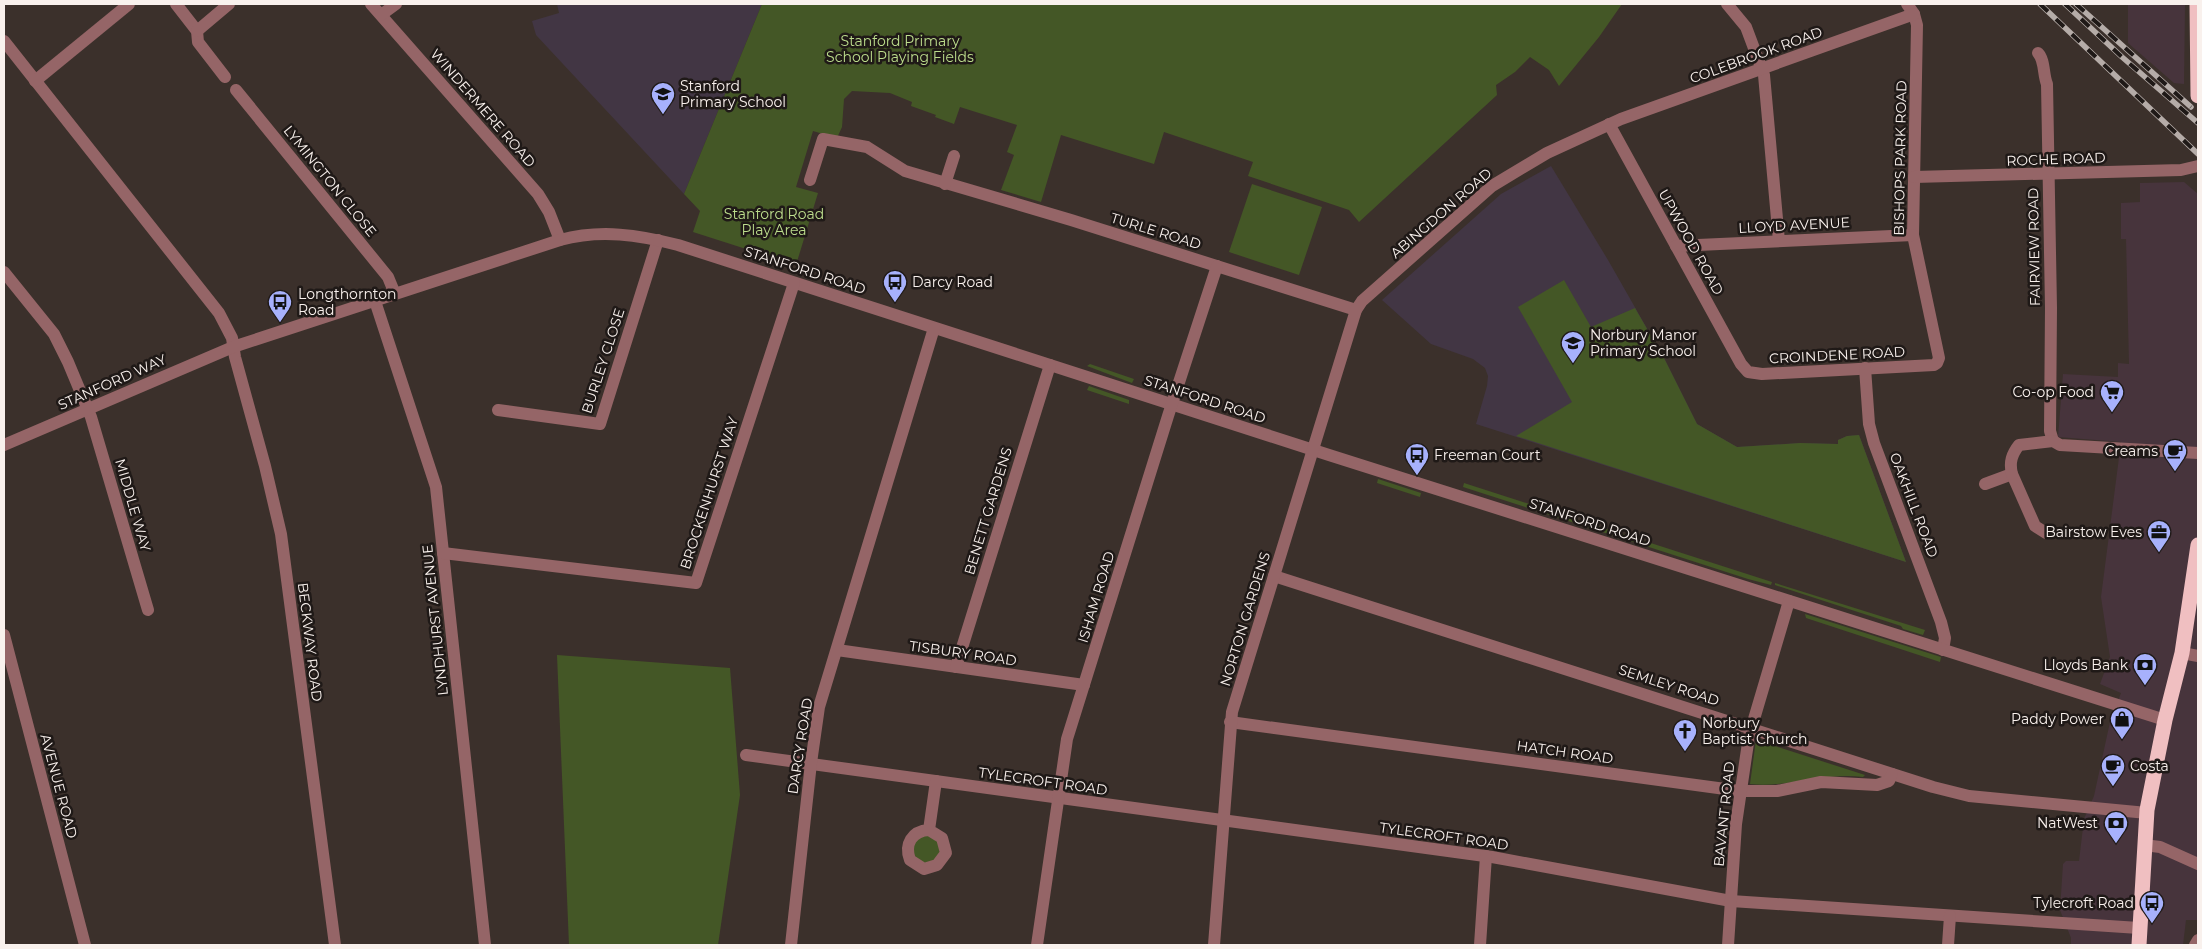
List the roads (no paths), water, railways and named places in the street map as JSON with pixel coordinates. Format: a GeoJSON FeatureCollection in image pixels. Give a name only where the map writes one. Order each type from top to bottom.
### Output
{"type":"FeatureCollection","features":[{"type":"Feature","properties":{"kind":"highway"},"geometry":{"type":"LineString","coordinates":[[2198,11],[2198,96]]}},
{"type":"Feature","properties":{"kind":"highway"},"geometry":{"type":"LineString","coordinates":[[2139,945],[2147,814],[2165,720],[2182,653],[2198,546]]}},
{"type":"Feature","properties":{"kind":"street"},"geometry":{"type":"LineString","coordinates":[[35,81],[129,4]]}},
{"type":"Feature","properties":{"kind":"street"},"geometry":{"type":"LineString","coordinates":[[176,4],[197,31],[198,42],[225,77]]}},
{"type":"Feature","properties":{"kind":"street"},"geometry":{"type":"LineString","coordinates":[[197,31],[230,4]]}},
{"type":"Feature","properties":{"kind":"street","name":"WINDERMERE ROAD"},"geometry":{"type":"LineString","coordinates":[[371,4],[538,194],[549,212],[560,240]]}},
{"type":"Feature","properties":{"kind":"street"},"geometry":{"type":"LineString","coordinates":[[381,15],[396,4]]}},
{"type":"Feature","properties":{"kind":"street"},"geometry":{"type":"LineString","coordinates":[[1728,4],[1746,27],[1762,69],[1766,93],[1779,241]]}},
{"type":"Feature","properties":{"kind":"street","name":"COLEBROOK ROAD"},"geometry":{"type":"LineString","coordinates":[[1609,124],[1762,69],[1910,9]]}},
{"type":"Feature","properties":{"kind":"street","name":"BISHOPS PARK ROAD"},"geometry":{"type":"LineString","coordinates":[[1910,9],[1918,30],[1913,235],[1939,358],[1937,363],[1928,365]]}},
{"type":"Feature","properties":{"kind":"street"},"geometry":{"type":"LineString","coordinates":[[4,41],[225,321],[232,338],[233,347]]}},
{"type":"Feature","properties":{"kind":"street","name":"FAIRVIEW ROAD"},"geometry":{"type":"LineString","coordinates":[[2038,53],[2041,57],[2046,84],[2051,308],[2050,432],[2053,441]]}},
{"type":"Feature","properties":{"kind":"street","name":"LYMINGTON CLOSE"},"geometry":{"type":"LineString","coordinates":[[236,90],[388,277],[395,294]]}},
{"type":"Feature","properties":{"kind":"street","name":"UPWOOD ROAD"},"geometry":{"type":"LineString","coordinates":[[1609,124],[1741,364],[1748,372]]}},
{"type":"Feature","properties":{"kind":"street","name":"ABINGDON ROAD"},"geometry":{"type":"LineString","coordinates":[[1356,310],[1362,301],[1501,180],[1547,152],[1609,124]]}},
{"type":"Feature","properties":{"kind":"street","name":"TURLE ROAD"},"geometry":{"type":"LineString","coordinates":[[810,180],[823,139],[867,147],[900,169],[945,184],[985,194],[1356,310]]}},
{"type":"Feature","properties":{"kind":"street"},"geometry":{"type":"LineString","coordinates":[[945,184],[954,156]]}},
{"type":"Feature","properties":{"kind":"street","name":"ROCHE ROAD"},"geometry":{"type":"LineString","coordinates":[[1914,177],[2191,169],[2198,166]]}},
{"type":"Feature","properties":{"kind":"street","name":"STANFORD ROAD"},"geometry":{"type":"LineString","coordinates":[[233,347],[560,240],[585,234],[600,233],[630,235],[658,240],[2165,720]]}},
{"type":"Feature","properties":{"kind":"street","name":"LLOYD AVENUE"},"geometry":{"type":"LineString","coordinates":[[1676,246],[1913,235]]}},
{"type":"Feature","properties":{"kind":"street","name":"BURLEY CLOSE"},"geometry":{"type":"LineString","coordinates":[[498,410],[600,424],[658,240]]}},
{"type":"Feature","properties":{"kind":"street","name":"ISHAM ROAD"},"geometry":{"type":"LineString","coordinates":[[1037,945],[1067,739],[1171,404],[1217,266]]}},
{"type":"Feature","properties":{"kind":"street","name":"MIDDLE WAY"},"geometry":{"type":"LineString","coordinates":[[4,272],[54,334],[68,362],[94,426],[148,610]]}},
{"type":"Feature","properties":{"kind":"street","name":"BROCKENHURST WAY"},"geometry":{"type":"LineString","coordinates":[[442,553],[696,583],[794,283]]}},
{"type":"Feature","properties":{"kind":"street","name":"LYNDHURST AVENUE"},"geometry":{"type":"LineString","coordinates":[[375,301],[436,487],[485,945]]}},
{"type":"Feature","properties":{"kind":"street","name":"NORTON GARDENS"},"geometry":{"type":"LineString","coordinates":[[1214,945],[1230,722],[1356,310]]}},
{"type":"Feature","properties":{"kind":"street","name":"DARCY ROAD"},"geometry":{"type":"LineString","coordinates":[[791,945],[817,717],[934,328]]}},
{"type":"Feature","properties":{"kind":"street","name":"STANFORD WAY"},"geometry":{"type":"LineString","coordinates":[[4,445],[233,347]]}},
{"type":"Feature","properties":{"kind":"street","name":"BECKWAY ROAD"},"geometry":{"type":"LineString","coordinates":[[233,347],[281,534],[334,945]]}},
{"type":"Feature","properties":{"kind":"street","name":"BENETT GARDENS"},"geometry":{"type":"LineString","coordinates":[[956,667],[1050,365]]}},
{"type":"Feature","properties":{"kind":"street","name":"CROINDENE ROAD"},"geometry":{"type":"LineString","coordinates":[[1748,372],[1762,374],[1928,365]]}},
{"type":"Feature","properties":{"kind":"street","name":"OAKHILL ROAD"},"geometry":{"type":"LineString","coordinates":[[1865,368],[1869,424],[1874,443],[1941,622],[1945,638],[1943,650]]}},
{"type":"Feature","properties":{"kind":"street"},"geometry":{"type":"LineString","coordinates":[[2046,533],[2035,526],[2012,474],[2010,466],[2013,452],[2019,445],[2053,441],[2060,445],[2198,453]]}},
{"type":"Feature","properties":{"kind":"street"},"geometry":{"type":"LineString","coordinates":[[1985,484],[2012,474]]}},
{"type":"Feature","properties":{"kind":"street","name":"SEMLEY ROAD"},"geometry":{"type":"LineString","coordinates":[[1274,576],[1958,794],[2147,814]]}},
{"type":"Feature","properties":{"kind":"street","name":"BAVANT ROAD"},"geometry":{"type":"LineString","coordinates":[[1728,945],[1740,790],[1750,727],[1789,601]]}},
{"type":"Feature","properties":{"kind":"street","name":"AVENUE ROAD"},"geometry":{"type":"LineString","coordinates":[[4,635],[85,945]]}},
{"type":"Feature","properties":{"kind":"street","name":"TISBURY ROAD"},"geometry":{"type":"LineString","coordinates":[[837,650],[1084,685]]}},
{"type":"Feature","properties":{"kind":"street"},"geometry":{"type":"LineString","coordinates":[[2182,653],[2198,656]]}},
{"type":"Feature","properties":{"kind":"street","name":"HATCH ROAD"},"geometry":{"type":"LineString","coordinates":[[1230,722],[1740,790],[1784,791],[1828,782],[1876,785],[1889,781],[1892,774]]}},
{"type":"Feature","properties":{"kind":"street","name":"TYLECROFT ROAD"},"geometry":{"type":"LineString","coordinates":[[746,755],[1486,856],[1731,901],[2139,928]]}},
{"type":"Feature","properties":{"kind":"street"},"geometry":{"type":"LineString","coordinates":[[929,830],[936,781]]}},
{"type":"Feature","properties":{"kind":"street"},"geometry":{"type":"LineString","coordinates":[[2144,845],[2160,847],[2198,864]]}},
{"type":"Feature","properties":{"kind":"street"},"geometry":{"type":"LineString","coordinates":[[1480,945],[1486,856]]}},
{"type":"Feature","properties":{"kind":"street"},"geometry":{"type":"LineString","coordinates":[[1948,945],[1950,916]]}},
{"type":"Feature","properties":{"kind":"street"},"geometry":{"type":"LineString","coordinates":[[2196,945],[2198,940]]}},
{"type":"Feature","properties":{"kind":"railway"},"geometry":{"type":"LineString","coordinates":[[2040,4],[2198,154]]}},
{"type":"Feature","properties":{"kind":"railway"},"geometry":{"type":"LineString","coordinates":[[2065,4],[2198,123]]}},
{"type":"Feature","properties":{"kind":"railway"},"geometry":{"type":"LineString","coordinates":[[2076,4],[2191,107]]}},
{"type":"Feature","properties":{"kind":"place","name":"Stanford Primary School"},"geometry":{"type":"Point","coordinates":[663,115]}},
{"type":"Feature","properties":{"kind":"place","name":"Darcy Road"},"geometry":{"type":"Point","coordinates":[895,303]}},
{"type":"Feature","properties":{"kind":"place","name":"Longthornton Road"},"geometry":{"type":"Point","coordinates":[280,323]}},
{"type":"Feature","properties":{"kind":"place","name":"Norbury Manor Primary School"},"geometry":{"type":"Point","coordinates":[1573,364]}},
{"type":"Feature","properties":{"kind":"place","name":"Co-op Food"},"geometry":{"type":"Point","coordinates":[2112,413]}},
{"type":"Feature","properties":{"kind":"place","name":"Creams"},"geometry":{"type":"Point","coordinates":[2175,472]}},
{"type":"Feature","properties":{"kind":"place","name":"Freeman Court"},"geometry":{"type":"Point","coordinates":[1417,476]}},
{"type":"Feature","properties":{"kind":"place","name":"Bairstow Eves"},"geometry":{"type":"Point","coordinates":[2159,553]}},
{"type":"Feature","properties":{"kind":"place","name":"Lloyds Bank"},"geometry":{"type":"Point","coordinates":[2145,686]}},
{"type":"Feature","properties":{"kind":"place","name":"Paddy Power"},"geometry":{"type":"Point","coordinates":[2122,740]}},
{"type":"Feature","properties":{"kind":"place","name":"Norbury Baptist Church"},"geometry":{"type":"Point","coordinates":[1685,752]}},
{"type":"Feature","properties":{"kind":"place","name":"Costa"},"geometry":{"type":"Point","coordinates":[2113,787]}},
{"type":"Feature","properties":{"kind":"place","name":"NatWest"},"geometry":{"type":"Point","coordinates":[2116,844]}},
{"type":"Feature","properties":{"kind":"place","name":"Tylecroft Road"},"geometry":{"type":"Point","coordinates":[2152,924]}},
{"type":"Feature","properties":{"kind":"park label","name":"Stanford Primary School Playing Fields"},"geometry":{"type":"Point","coordinates":[900,49]}},
{"type":"Feature","properties":{"kind":"park label","name":"Stanford Road Play Area"},"geometry":{"type":"Point","coordinates":[774,222]}}]}
